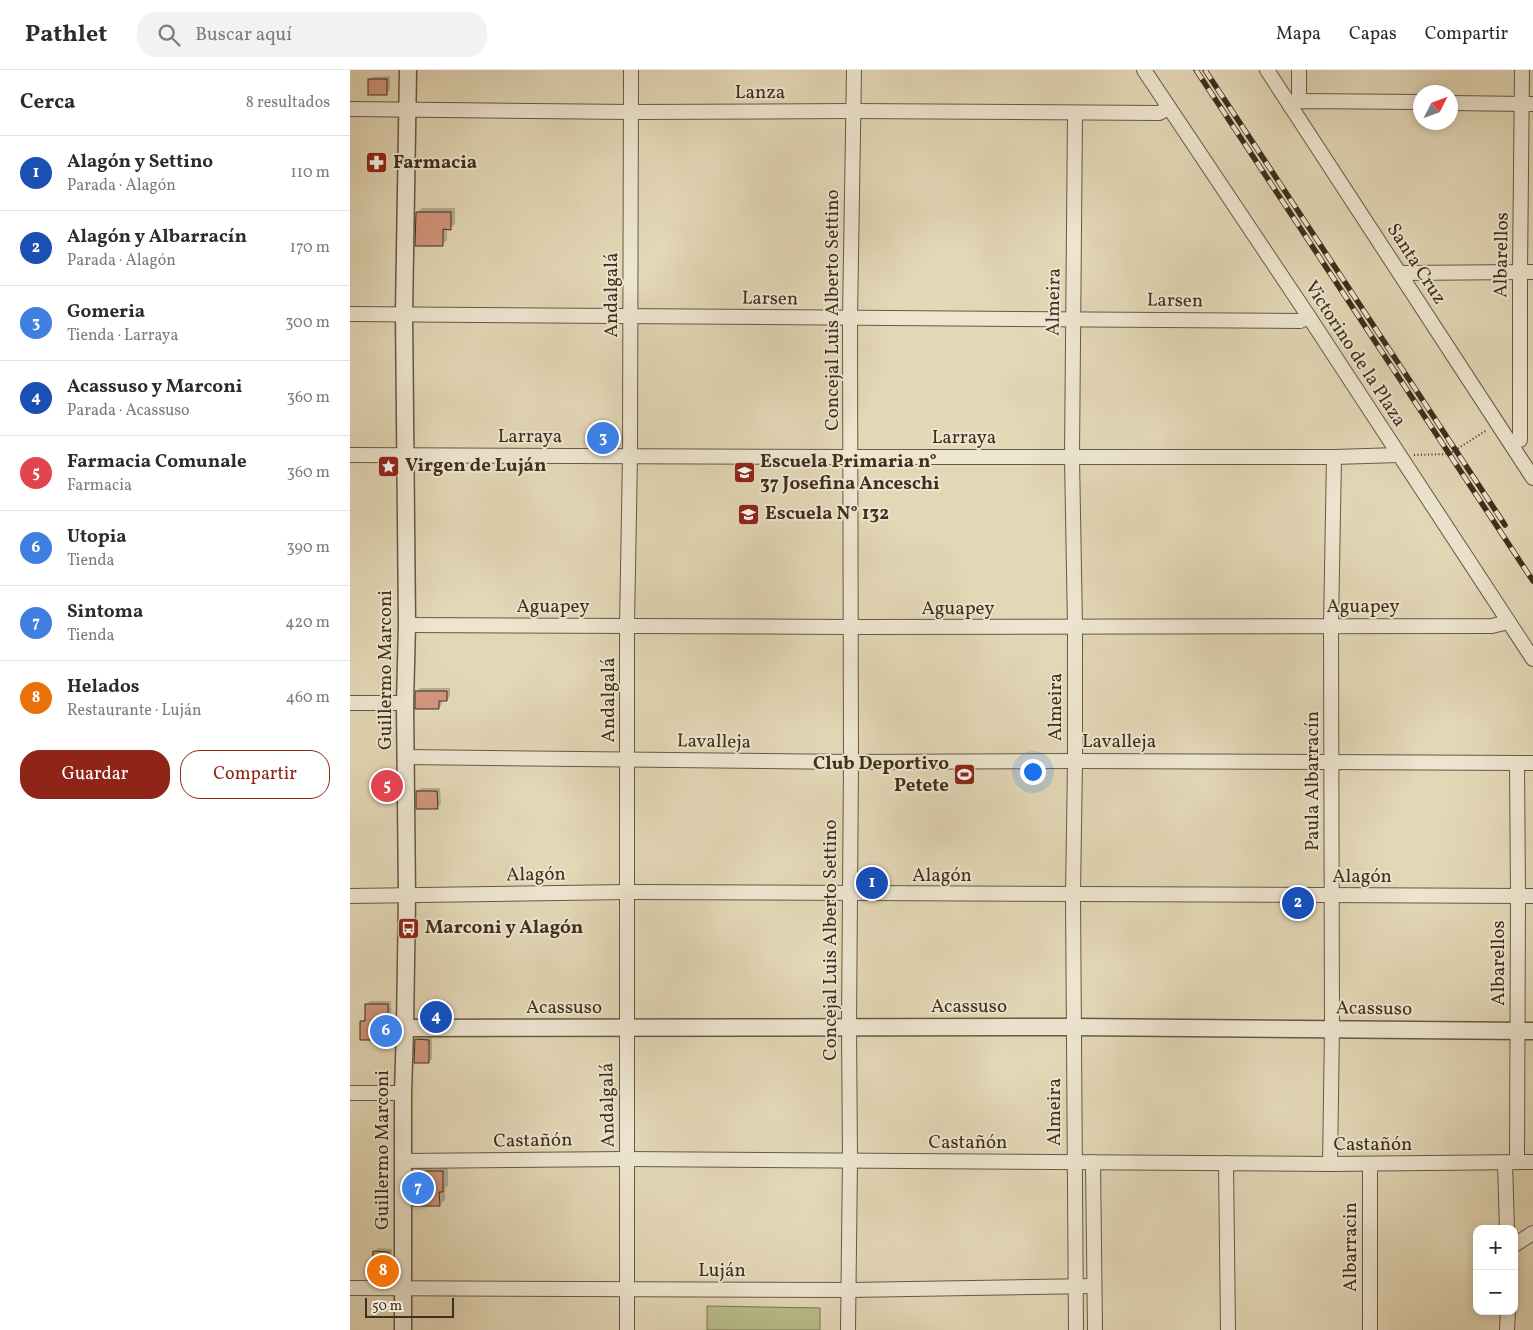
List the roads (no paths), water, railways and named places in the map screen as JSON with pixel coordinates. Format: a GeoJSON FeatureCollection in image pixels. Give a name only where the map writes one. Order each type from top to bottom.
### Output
{"type":"FeatureCollection","features":[{"type":"Feature","properties":{"kind":"street","name":"Guillermo Marconi"},"geometry":{"type":"LineString","coordinates":[[403,1330],[403,1093],[407,896],[404,313],[408,70]]}},
{"type":"Feature","properties":{"kind":"street","name":"Andalgalá"},"geometry":{"type":"LineString","coordinates":[[627,1330],[627,626],[630,456],[631,70]]}},
{"type":"Feature","properties":{"kind":"street","name":"Concejal Luis Alberto Settino"},"geometry":{"type":"LineString","coordinates":[[848,1330],[851,762],[850,318],[854,70]]}},
{"type":"Feature","properties":{"kind":"street","name":"Victorino de la Plaza"},"geometry":{"type":"LineString","coordinates":[[1144,70],[1309,317],[1533,659]]}},
{"type":"Feature","properties":{"kind":"street","name":"Santa Cruz"},"geometry":{"type":"LineString","coordinates":[[1267,70],[1295,103],[1400,273],[1498,424],[1522,442],[1533,478]]}},
{"type":"Feature","properties":{"kind":"street"},"geometry":{"type":"LineString","coordinates":[[1298,70],[1295,103],[1413,102]]}},
{"type":"Feature","properties":{"kind":"street","name":"Albarellos"},"geometry":{"type":"LineString","coordinates":[[1522,70],[1528,104],[1522,442]]}},
{"type":"Feature","properties":{"kind":"street"},"geometry":{"type":"LineString","coordinates":[[1458,103],[1528,104]]}},
{"type":"Feature","properties":{"kind":"street","name":"Lanza"},"geometry":{"type":"LineString","coordinates":[[350,109],[1075,114],[1159,113],[1169,108]]}},
{"type":"Feature","properties":{"kind":"street","name":"Almeira"},"geometry":{"type":"LineString","coordinates":[[1075,114],[1072,457],[1075,627],[1073,1027],[1076,1330]]}},
{"type":"Feature","properties":{"kind":"street"},"geometry":{"type":"LineString","coordinates":[[1400,273],[1526,272]]}},
{"type":"Feature","properties":{"kind":"street","name":"Larsen"},"geometry":{"type":"LineString","coordinates":[[350,314],[1300,321],[1309,317]]}},
{"type":"Feature","properties":{"kind":"street","name":"Larraya"},"geometry":{"type":"LineString","coordinates":[[350,455],[851,457],[1334,457],[1399,455]]}},
{"type":"Feature","properties":{"kind":"street","name":"Paula Albarracín"},"geometry":{"type":"LineString","coordinates":[[1330,1164],[1332,1028],[1331,626],[1334,457]]}},
{"type":"Feature","properties":{"kind":"street","name":"Aguapey"},"geometry":{"type":"LineString","coordinates":[[407,625],[851,627],[1492,626],[1508,622]]}},
{"type":"Feature","properties":{"kind":"street"},"geometry":{"type":"LineString","coordinates":[[350,703],[405,704]]}},
{"type":"Feature","properties":{"kind":"street","name":"Lavalleja"},"geometry":{"type":"LineString","coordinates":[[405,757],[851,762],[1332,761],[1533,763]]}},
{"type":"Feature","properties":{"kind":"street","name":"Albarellos"},"geometry":{"type":"LineString","coordinates":[[1507,1225],[1511,1163],[1525,1031],[1518,896],[1517,764]]}},
{"type":"Feature","properties":{"kind":"street","name":"Alagón"},"geometry":{"type":"LineString","coordinates":[[350,896],[628,892],[1533,896]]}},
{"type":"Feature","properties":{"kind":"street","name":"Acassuso"},"geometry":{"type":"LineString","coordinates":[[405,1028],[1073,1027],[1525,1031]]}},
{"type":"Feature","properties":{"kind":"street"},"geometry":{"type":"LineString","coordinates":[[350,1093],[403,1093]]}},
{"type":"Feature","properties":{"kind":"street","name":"Castañón"},"geometry":{"type":"LineString","coordinates":[[403,1161],[628,1159],[1330,1164],[1533,1162]]}},
{"type":"Feature","properties":{"kind":"street"},"geometry":{"type":"LineString","coordinates":[[1093,1162],[1095,1330]]}},
{"type":"Feature","properties":{"kind":"street"},"geometry":{"type":"LineString","coordinates":[[1226,1163],[1228,1330]]}},
{"type":"Feature","properties":{"kind":"street","name":"Albarracin"},"geometry":{"type":"LineString","coordinates":[[1370,1164],[1370,1330]]}},
{"type":"Feature","properties":{"kind":"street"},"geometry":{"type":"LineString","coordinates":[[1518,1242],[1533,1233]]}},
{"type":"Feature","properties":{"kind":"street","name":"Luján"},"geometry":{"type":"LineString","coordinates":[[350,1288],[849,1290],[1094,1286]]}},
{"type":"Feature","properties":{"kind":"railway"},"geometry":{"type":"LineString","coordinates":[[1196,70],[1533,581]]}},
{"type":"Feature","properties":{"kind":"railway"},"geometry":{"type":"LineString","coordinates":[[1205,70],[1505,525]]}},
{"type":"Feature","properties":{"kind":"place","name":"Farmacia"},"geometry":{"type":"Point","coordinates":[377,163]}},
{"type":"Feature","properties":{"kind":"place","name":"Gomeria"},"geometry":{"type":"Point","coordinates":[603,438]}},
{"type":"Feature","properties":{"kind":"place","name":"Virgen de Luján"},"geometry":{"type":"Point","coordinates":[389,466]}},
{"type":"Feature","properties":{"kind":"place","name":"Escuela Primaria n° 37 Josefina Anceschi"},"geometry":{"type":"Point","coordinates":[744,473]}},
{"type":"Feature","properties":{"kind":"place","name":"Escuela N° 132"},"geometry":{"type":"Point","coordinates":[749,514]}},
{"type":"Feature","properties":{"kind":"place","name":"Club Deportivo Petete"},"geometry":{"type":"Point","coordinates":[965,775]}},
{"type":"Feature","properties":{"kind":"place","name":"Farmacia Comunale"},"geometry":{"type":"Point","coordinates":[387,786]}},
{"type":"Feature","properties":{"kind":"place","name":"Alagón y Settino"},"geometry":{"type":"Point","coordinates":[872,883]}},
{"type":"Feature","properties":{"kind":"place","name":"Alagón y Albarracín"},"geometry":{"type":"Point","coordinates":[1298,903]}},
{"type":"Feature","properties":{"kind":"place","name":"Marconi y Alagón"},"geometry":{"type":"Point","coordinates":[409,928]}},
{"type":"Feature","properties":{"kind":"place","name":"Acassuso y Marconi"},"geometry":{"type":"Point","coordinates":[436,1017]}},
{"type":"Feature","properties":{"kind":"place","name":"Utopia"},"geometry":{"type":"Point","coordinates":[386,1031]}},
{"type":"Feature","properties":{"kind":"place","name":"Sintoma"},"geometry":{"type":"Point","coordinates":[418,1188]}},
{"type":"Feature","properties":{"kind":"place","name":"Helados"},"geometry":{"type":"Point","coordinates":[383,1271]}}]}
